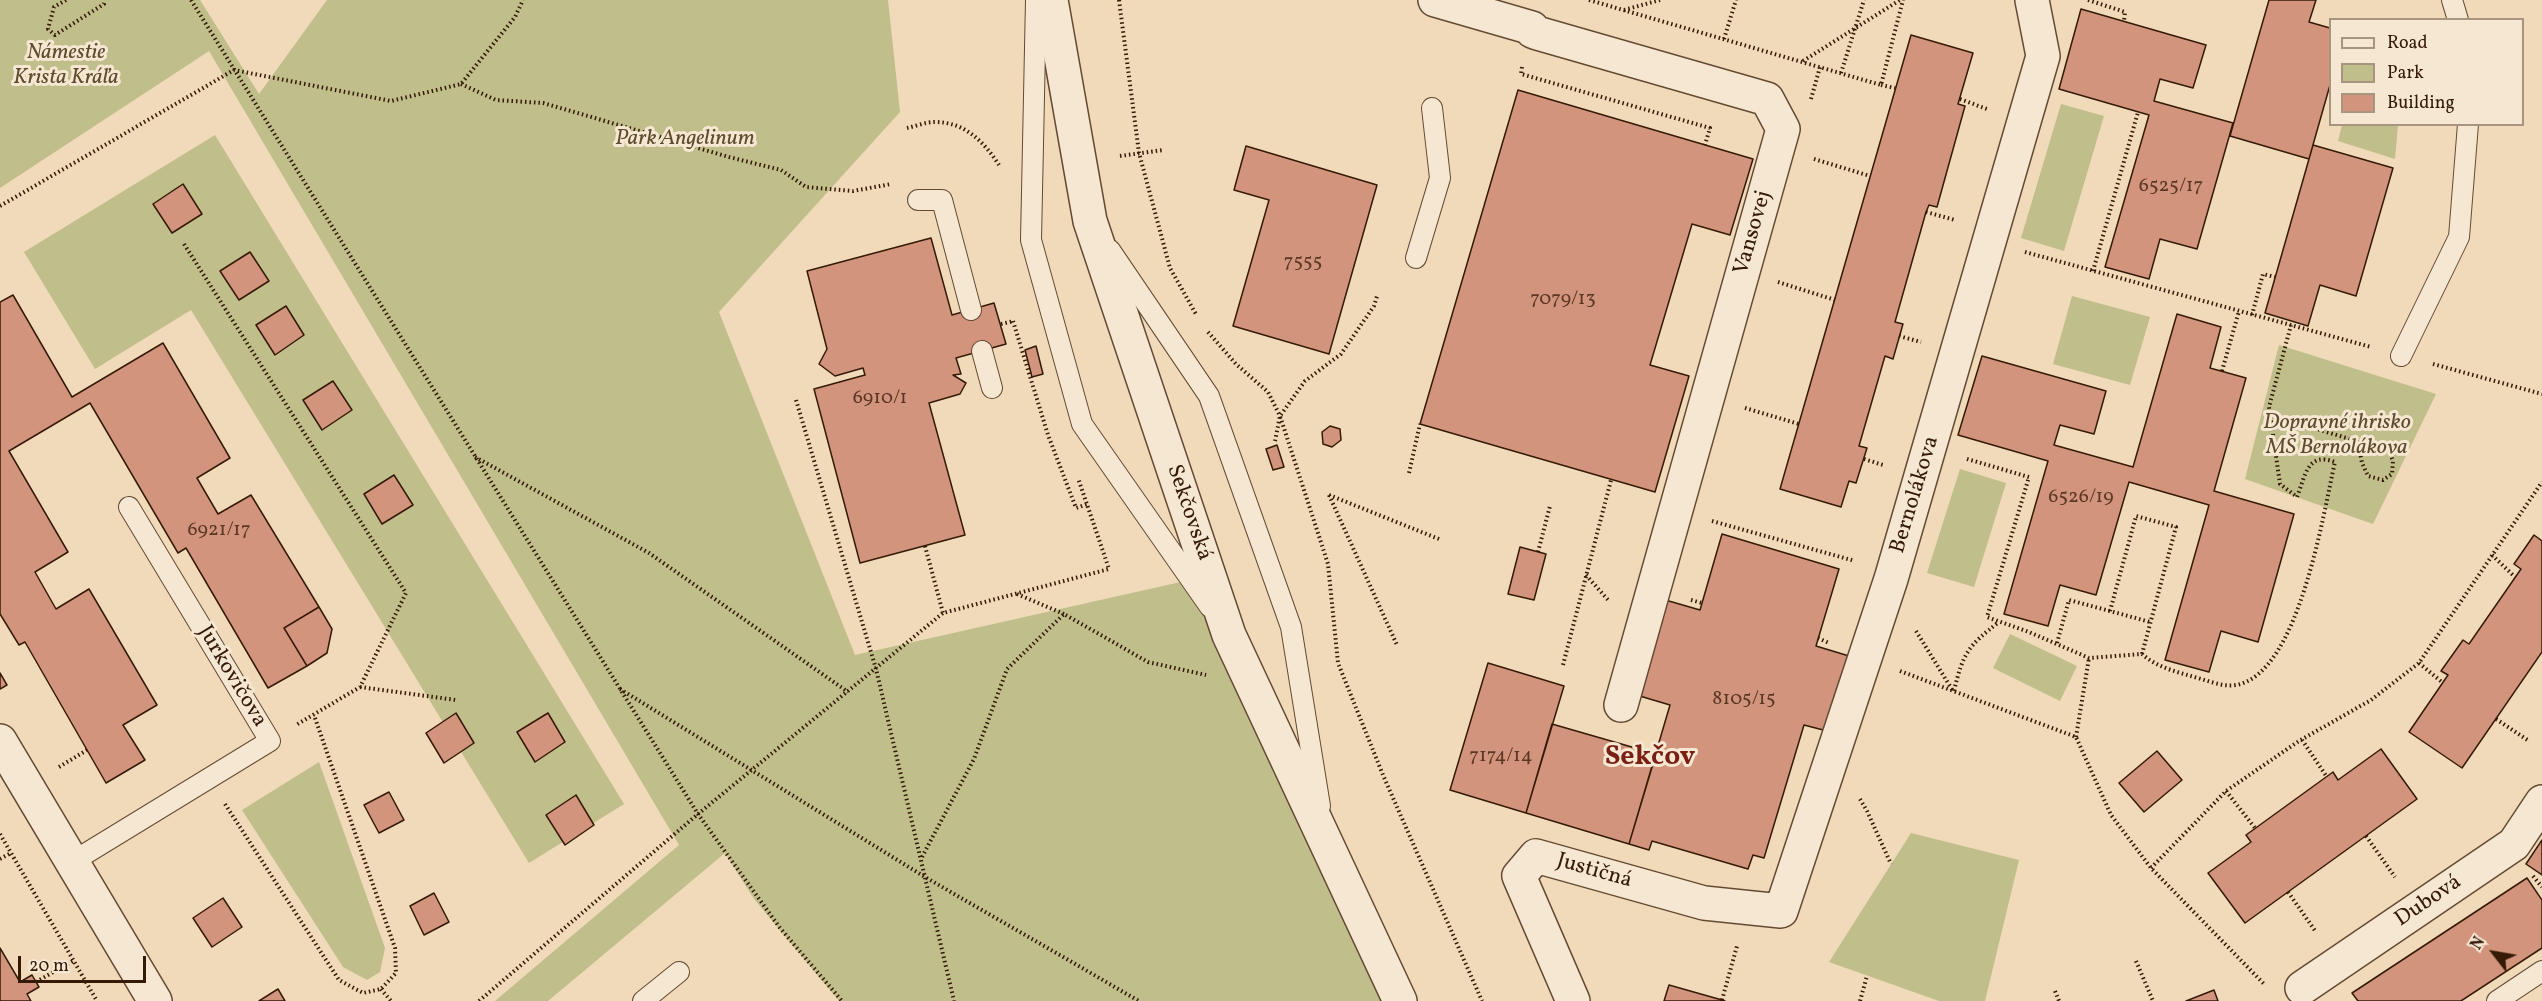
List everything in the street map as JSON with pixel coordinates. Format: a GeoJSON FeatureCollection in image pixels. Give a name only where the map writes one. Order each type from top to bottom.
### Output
{"type":"FeatureCollection","features":[{"type":"Feature","properties":{"kind":"street","name":"Sekčovská"},"geometry":{"type":"LineString","coordinates":[[1051,0],[1090,221],[1229,634],[1400,1001]]}},
{"type":"Feature","properties":{"kind":"street","name":"Vansovej"},"geometry":{"type":"LineString","coordinates":[[1435,0],[1532,28],[1532,31],[1537,33],[1767,99],[1783,129],[1621,705]]}},
{"type":"Feature","properties":{"kind":"street","name":"Bernolákova"},"geometry":{"type":"LineString","coordinates":[[1704,903],[1781,912],[1891,579],[1931,448],[2043,56],[2032,0]]}},
{"type":"Feature","properties":{"kind":"street"},"geometry":{"type":"LineString","coordinates":[[0,741],[155,1001]]}},
{"type":"Feature","properties":{"kind":"street","name":"Dubová"},"geometry":{"type":"LineString","coordinates":[[2287,990],[2514,844],[2542,802]]}},
{"type":"Feature","properties":{"kind":"street","name":"Justičná"},"geometry":{"type":"LineString","coordinates":[[1573,1001],[1520,876],[1536,856],[1704,903]]}},
{"type":"Feature","properties":{"kind":"lane"},"geometry":{"type":"LineString","coordinates":[[1036,0],[1031,240],[1082,424],[1229,634]]}},
{"type":"Feature","properties":{"kind":"lane"},"geometry":{"type":"LineString","coordinates":[[2452,0],[2457,18]]}},
{"type":"Feature","properties":{"kind":"lane"},"geometry":{"type":"LineString","coordinates":[[1416,258],[1440,178],[1432,108]]}},
{"type":"Feature","properties":{"kind":"lane"},"geometry":{"type":"LineString","coordinates":[[2402,356],[2459,237],[2468,126]]}},
{"type":"Feature","properties":{"kind":"lane"},"geometry":{"type":"LineString","coordinates":[[918,200],[942,200],[971,310]]}},
{"type":"Feature","properties":{"kind":"lane"},"geometry":{"type":"LineString","coordinates":[[1090,221],[1209,396],[1291,627],[1325,842]]}},
{"type":"Feature","properties":{"kind":"lane"},"geometry":{"type":"LineString","coordinates":[[982,351],[992,388]]}},
{"type":"Feature","properties":{"kind":"lane","name":"Jurkovičova"},"geometry":{"type":"LineString","coordinates":[[72,862],[270,741],[129,507]]}},
{"type":"Feature","properties":{"kind":"lane"},"geometry":{"type":"LineString","coordinates":[[2497,1001],[2542,971]]}},
{"type":"Feature","properties":{"kind":"lane"},"geometry":{"type":"LineString","coordinates":[[652,998],[679,972]]}},
{"type":"Feature","properties":{"kind":"path"},"geometry":{"type":"LineString","coordinates":[[66,0],[54,7],[48,29],[55,35],[104,4],[105,0]]}},
{"type":"Feature","properties":{"kind":"path"},"geometry":{"type":"LineString","coordinates":[[191,0],[698,814],[780,928],[842,1001]]}},
{"type":"Feature","properties":{"kind":"path"},"geometry":{"type":"LineString","coordinates":[[0,206],[234,70],[391,101],[461,84],[515,17],[523,0]]}},
{"type":"Feature","properties":{"kind":"path"},"geometry":{"type":"LineString","coordinates":[[1119,0],[1140,153],[1170,268],[1202,326],[1236,364],[1268,392],[1280,416],[1328,564],[1338,663],[1383,775],[1482,1001]]}},
{"type":"Feature","properties":{"kind":"path"},"geometry":{"type":"LineString","coordinates":[[1589,0],[1895,88]]}},
{"type":"Feature","properties":{"kind":"path"},"geometry":{"type":"LineString","coordinates":[[1623,10],[1660,0]]}},
{"type":"Feature","properties":{"kind":"path"},"geometry":{"type":"LineString","coordinates":[[1724,39],[1736,0]]}},
{"type":"Feature","properties":{"kind":"path"},"geometry":{"type":"LineString","coordinates":[[1841,73],[1864,0]]}},
{"type":"Feature","properties":{"kind":"path"},"geometry":{"type":"LineString","coordinates":[[1802,62],[1902,0]]}},
{"type":"Feature","properties":{"kind":"path"},"geometry":{"type":"LineString","coordinates":[[1881,85],[1902,0]]}},
{"type":"Feature","properties":{"kind":"path"},"geometry":{"type":"LineString","coordinates":[[2088,0],[2125,12],[2124,21]]}},
{"type":"Feature","properties":{"kind":"path"},"geometry":{"type":"LineString","coordinates":[[1808,109],[1820,67]]}},
{"type":"Feature","properties":{"kind":"path"},"geometry":{"type":"LineString","coordinates":[[461,84],[496,100],[543,103],[729,158],[781,170],[806,187],[854,191],[894,183]]}},
{"type":"Feature","properties":{"kind":"path"},"geometry":{"type":"LineString","coordinates":[[1960,99],[1991,110]]}},
{"type":"Feature","properties":{"kind":"path"},"geometry":{"type":"LineString","coordinates":[[2093,271],[2138,112]]}},
{"type":"Feature","properties":{"kind":"path"},"geometry":{"type":"LineString","coordinates":[[907,128],[935,122],[960,127],[981,140],[1001,170]]}},
{"type":"Feature","properties":{"kind":"path"},"geometry":{"type":"LineString","coordinates":[[1120,156],[1163,150]]}},
{"type":"Feature","properties":{"kind":"path"},"geometry":{"type":"LineString","coordinates":[[1807,157],[1870,176]]}},
{"type":"Feature","properties":{"kind":"path"},"geometry":{"type":"LineString","coordinates":[[1926,212],[1960,221]]}},
{"type":"Feature","properties":{"kind":"path"},"geometry":{"type":"LineString","coordinates":[[1989,243],[2542,394]]}},
{"type":"Feature","properties":{"kind":"path"},"geometry":{"type":"LineString","coordinates":[[184,244],[406,593],[360,687],[270,741]]}},
{"type":"Feature","properties":{"kind":"path"},"geometry":{"type":"LineString","coordinates":[[2252,315],[2263,274],[2275,277]]}},
{"type":"Feature","properties":{"kind":"path"},"geometry":{"type":"LineString","coordinates":[[1771,280],[1835,300]]}},
{"type":"Feature","properties":{"kind":"path"},"geometry":{"type":"LineString","coordinates":[[1275,441],[1280,416],[1305,381],[1341,354],[1374,306],[1377,296]]}},
{"type":"Feature","properties":{"kind":"path"},"geometry":{"type":"LineString","coordinates":[[2222,371],[2239,311]]}},
{"type":"Feature","properties":{"kind":"path"},"geometry":{"type":"LineString","coordinates":[[1000,324],[1021,319]]}},
{"type":"Feature","properties":{"kind":"path"},"geometry":{"type":"LineString","coordinates":[[1013,321],[1048,435],[1076,508],[1087,504]]}},
{"type":"Feature","properties":{"kind":"path"},"geometry":{"type":"LineString","coordinates":[[1931,448],[2029,477],[1987,617],[2057,643],[2089,658],[2142,654],[2154,665],[2222,685],[2237,685],[2254,678],[2277,654],[2301,600],[2335,462],[2325,458],[2315,461],[2307,469],[2297,497],[2280,483],[2270,407],[2290,325]]}},
{"type":"Feature","properties":{"kind":"path"},"geometry":{"type":"LineString","coordinates":[[796,400],[876,669],[954,1001]]}},
{"type":"Feature","properties":{"kind":"path"},"geometry":{"type":"LineString","coordinates":[[1735,405],[1799,424]]}},
{"type":"Feature","properties":{"kind":"path"},"geometry":{"type":"LineString","coordinates":[[2271,415],[2358,441],[2389,451],[2393,461],[2392,474],[2384,480],[2368,476],[2361,463],[2358,441]]}},
{"type":"Feature","properties":{"kind":"path"},"geometry":{"type":"LineString","coordinates":[[1408,473],[1420,424]]}},
{"type":"Feature","properties":{"kind":"path"},"geometry":{"type":"LineString","coordinates":[[475,457],[649,553],[848,692]]}},
{"type":"Feature","properties":{"kind":"path"},"geometry":{"type":"LineString","coordinates":[[479,1001],[698,814],[943,613],[1109,569],[1077,473]]}},
{"type":"Feature","properties":{"kind":"path"},"geometry":{"type":"LineString","coordinates":[[1563,665],[1611,480]]}},
{"type":"Feature","properties":{"kind":"path"},"geometry":{"type":"LineString","coordinates":[[2151,868],[2226,791],[2302,740],[2371,700],[2419,663],[2542,482]]}},
{"type":"Feature","properties":{"kind":"path"},"geometry":{"type":"LineString","coordinates":[[1396,645],[1329,495],[1439,539]]}},
{"type":"Feature","properties":{"kind":"path"},"geometry":{"type":"LineString","coordinates":[[1538,552],[1550,506]]}},
{"type":"Feature","properties":{"kind":"path"},"geometry":{"type":"LineString","coordinates":[[2110,611],[2136,516],[2176,527],[2142,654]]}},
{"type":"Feature","properties":{"kind":"path"},"geometry":{"type":"LineString","coordinates":[[1703,519],[1863,563]]}},
{"type":"Feature","properties":{"kind":"path"},"geometry":{"type":"LineString","coordinates":[[925,546],[943,613]]}},
{"type":"Feature","properties":{"kind":"path"},"geometry":{"type":"LineString","coordinates":[[2492,555],[2516,577]]}},
{"type":"Feature","properties":{"kind":"path"},"geometry":{"type":"LineString","coordinates":[[1891,579],[1899,601],[1954,691]]}},
{"type":"Feature","properties":{"kind":"path"},"geometry":{"type":"LineString","coordinates":[[1016,594],[1064,614],[1148,662],[1198,674],[1250,681]]}},
{"type":"Feature","properties":{"kind":"path"},"geometry":{"type":"LineString","coordinates":[[2057,643],[2069,600],[2150,622]]}},
{"type":"Feature","properties":{"kind":"path"},"geometry":{"type":"LineString","coordinates":[[921,857],[974,759],[1007,669],[1064,614]]}},
{"type":"Feature","properties":{"kind":"path"},"geometry":{"type":"LineString","coordinates":[[1954,691],[1960,664],[1968,649],[1999,622]]}},
{"type":"Feature","properties":{"kind":"path"},"geometry":{"type":"LineString","coordinates":[[2089,658],[2076,737],[2111,815],[2151,868],[2228,945],[2287,990]]}},
{"type":"Feature","properties":{"kind":"path"},"geometry":{"type":"LineString","coordinates":[[2419,663],[2443,683]]}},
{"type":"Feature","properties":{"kind":"path"},"geometry":{"type":"LineString","coordinates":[[1909,675],[2076,737]]}},
{"type":"Feature","properties":{"kind":"path"},"geometry":{"type":"LineString","coordinates":[[360,687],[456,700]]}},
{"type":"Feature","properties":{"kind":"path"},"geometry":{"type":"LineString","coordinates":[[618,688],[926,877],[1139,1001]]}},
{"type":"Feature","properties":{"kind":"path"},"geometry":{"type":"LineString","coordinates":[[209,778],[339,980],[363,993],[381,989],[396,973],[395,948],[314,715]]}},
{"type":"Feature","properties":{"kind":"path"},"geometry":{"type":"LineString","coordinates":[[2496,719],[2529,741]]}},
{"type":"Feature","properties":{"kind":"path"},"geometry":{"type":"LineString","coordinates":[[2302,740],[2327,777]]}},
{"type":"Feature","properties":{"kind":"path"},"geometry":{"type":"LineString","coordinates":[[1830,765],[1851,786],[1867,811],[1891,864]]}},
{"type":"Feature","properties":{"kind":"path"},"geometry":{"type":"LineString","coordinates":[[2226,791],[2255,828]]}},
{"type":"Feature","properties":{"kind":"path"},"geometry":{"type":"LineString","coordinates":[[0,834],[97,1001]]}},
{"type":"Feature","properties":{"kind":"path"},"geometry":{"type":"LineString","coordinates":[[2366,836],[2395,877]]}},
{"type":"Feature","properties":{"kind":"path"},"geometry":{"type":"LineString","coordinates":[[0,859],[11,853]]}},
{"type":"Feature","properties":{"kind":"path"},"geometry":{"type":"LineString","coordinates":[[2288,892],[2316,932]]}},
{"type":"Feature","properties":{"kind":"path"},"geometry":{"type":"LineString","coordinates":[[1722,1000],[1739,940]]}},
{"type":"Feature","properties":{"kind":"path"},"geometry":{"type":"LineString","coordinates":[[36,982],[73,961]]}},
{"type":"Feature","properties":{"kind":"path"},"geometry":{"type":"LineString","coordinates":[[2136,961],[2153,1001]]}},
{"type":"Feature","properties":{"kind":"path"},"geometry":{"type":"LineString","coordinates":[[1860,1001],[1867,975]]}},
{"type":"Feature","properties":{"kind":"path"},"geometry":{"type":"LineString","coordinates":[[381,989],[391,1001]]}},
{"type":"Feature","properties":{"kind":"path"},"geometry":{"type":"LineString","coordinates":[[2055,992],[2059,1001]]}},
{"type":"Feature","properties":{"kind":"green space"},"geometry":{"type":"Polygon","coordinates":[[[0,0],[200,0],[259,94],[327,0],[888,0],[900,112],[719,312],[855,655],[1203,577],[1405,1001],[839,1001],[754,899],[725,853],[548,1001],[495,1001],[679,845],[209,51],[0,188],[0,0]]]}},
{"type":"Feature","properties":{"kind":"green space"},"geometry":{"type":"Polygon","coordinates":[[[2061,104],[2104,116],[2064,251],[2021,238],[2061,104]]]}},
{"type":"Feature","properties":{"kind":"green space"},"geometry":{"type":"Polygon","coordinates":[[[2342,126],[2398,126],[2395,159],[2338,141],[2342,126]]]}},
{"type":"Feature","properties":{"kind":"green space"},"geometry":{"type":"Polygon","coordinates":[[[215,135],[624,804],[529,863],[191,310],[95,369],[24,252],[215,135]]]}},
{"type":"Feature","properties":{"kind":"green space"},"geometry":{"type":"Polygon","coordinates":[[[2072,296],[2150,317],[2130,385],[2053,364],[2072,296]]]}},
{"type":"Feature","properties":{"kind":"green space","name":"Dopravné ihrisko MŠ Bernolákova"},"geometry":{"type":"Polygon","coordinates":[[[2279,345],[2436,394],[2373,524],[2245,479],[2279,345]]]}},
{"type":"Feature","properties":{"kind":"green space"},"geometry":{"type":"Polygon","coordinates":[[[1960,469],[2006,483],[1974,587],[1927,573],[1960,469]]]}},
{"type":"Feature","properties":{"kind":"green space"},"geometry":{"type":"Polygon","coordinates":[[[2010,634],[2077,666],[2060,701],[1993,668],[2010,634]]]}},
{"type":"Feature","properties":{"kind":"green space"},"geometry":{"type":"Polygon","coordinates":[[[319,762],[385,948],[380,972],[367,980],[343,967],[242,810],[319,762]]]}},
{"type":"Feature","properties":{"kind":"green space"},"geometry":{"type":"Polygon","coordinates":[[[1911,833],[2019,860],[1985,1001],[1939,1001],[1829,962],[1911,833]]]}},
{"type":"Feature","properties":{"kind":"building"},"geometry":{"type":"Polygon","coordinates":[[[2269,0],[2316,0],[2309,22],[2329,28],[2329,89],[2309,159],[2230,136],[2269,0]]]}},
{"type":"Feature","properties":{"kind":"building"},"geometry":{"type":"Polygon","coordinates":[[[2081,9],[2206,45],[2193,88],[2160,79],[2154,101],[2233,123],[2197,249],[2160,239],[2149,279],[2105,267],[2149,115],[2059,89],[2081,9]]]}},
{"type":"Feature","properties":{"kind":"building"},"geometry":{"type":"Polygon","coordinates":[[[1911,35],[1973,53],[1958,104],[1965,106],[1937,207],[1929,205],[1926,212],[1895,322],[1903,324],[1893,359],[1885,356],[1859,446],[1867,448],[1856,483],[1849,481],[1841,507],[1780,489],[1911,35]]]}},
{"type":"Feature","properties":{"kind":"building"},"geometry":{"type":"Polygon","coordinates":[[[1518,90],[1753,159],[1730,235],[1692,224],[1650,365],[1689,376],[1655,492],[1420,424],[1518,90]]]}},
{"type":"Feature","properties":{"kind":"building"},"geometry":{"type":"Polygon","coordinates":[[[2313,145],[2393,168],[2356,296],[2320,285],[2308,326],[2265,313],[2313,145]]]}},
{"type":"Feature","properties":{"kind":"building"},"geometry":{"type":"Polygon","coordinates":[[[1246,146],[1377,185],[1329,354],[1233,326],[1269,200],[1234,190],[1246,146]]]}},
{"type":"Feature","properties":{"kind":"building"},"geometry":{"type":"Polygon","coordinates":[[[183,184],[202,214],[172,233],[153,204],[183,184]]]}},
{"type":"Feature","properties":{"kind":"building"},"geometry":{"type":"Polygon","coordinates":[[[931,238],[952,315],[994,303],[1006,344],[956,358],[961,374],[953,375],[966,383],[960,394],[929,403],[965,535],[860,563],[814,389],[865,375],[863,368],[835,376],[819,364],[827,349],[807,271],[931,238]]]}},
{"type":"Feature","properties":{"kind":"building"},"geometry":{"type":"Polygon","coordinates":[[[250,252],[269,281],[239,300],[220,271],[250,252]]]}},
{"type":"Feature","properties":{"kind":"building"},"geometry":{"type":"Polygon","coordinates":[[[13,295],[72,397],[163,343],[230,458],[197,478],[218,514],[251,495],[319,607],[284,628],[307,666],[268,688],[186,548],[178,553],[90,403],[9,451],[68,552],[35,572],[56,609],[89,589],[157,705],[123,725],[145,760],[106,783],[25,642],[19,645],[0,614],[0,302],[13,295]]]}},
{"type":"Feature","properties":{"kind":"building"},"geometry":{"type":"Polygon","coordinates":[[[286,306],[304,335],[275,355],[256,325],[286,306]]]}},
{"type":"Feature","properties":{"kind":"building"},"geometry":{"type":"Polygon","coordinates":[[[2177,314],[2221,327],[2210,368],[2246,378],[2214,491],[2294,514],[2258,642],[2221,631],[2209,672],[2165,660],[2209,505],[2129,482],[2096,595],[2060,585],[2048,626],[2004,614],[2048,461],[1958,435],[1982,356],[2106,391],[2094,434],[2060,425],[2054,445],[2133,467],[2177,314]]]}},
{"type":"Feature","properties":{"kind":"building"},"geometry":{"type":"Polygon","coordinates":[[[1036,346],[1043,374],[1032,377],[1025,350],[1036,346]]]}},
{"type":"Feature","properties":{"kind":"building"},"geometry":{"type":"Polygon","coordinates":[[[333,381],[352,410],[322,430],[303,400],[333,381]]]}},
{"type":"Feature","properties":{"kind":"building"},"geometry":{"type":"Polygon","coordinates":[[[1330,426],[1340,429],[1341,440],[1332,447],[1323,444],[1322,432],[1330,426]]]}},
{"type":"Feature","properties":{"kind":"building"},"geometry":{"type":"Polygon","coordinates":[[[1277,445],[1284,467],[1273,470],[1266,449],[1277,445]]]}},
{"type":"Feature","properties":{"kind":"building"},"geometry":{"type":"Polygon","coordinates":[[[394,475],[413,505],[382,524],[364,494],[394,475]]]}},
{"type":"Feature","properties":{"kind":"building"},"geometry":{"type":"Polygon","coordinates":[[[1722,534],[1839,569],[1816,646],[1849,656],[1827,731],[1804,725],[1764,858],[1753,855],[1748,869],[1652,841],[1649,850],[1629,844],[1670,705],[1633,694],[1662,599],[1700,610],[1722,534]]]}},
{"type":"Feature","properties":{"kind":"building"},"geometry":{"type":"Polygon","coordinates":[[[2534,535],[2542,541],[2542,652],[2462,768],[2409,732],[2448,675],[2441,671],[2463,640],[2469,644],[2521,569],[2514,564],[2534,535]]]}},
{"type":"Feature","properties":{"kind":"building"},"geometry":{"type":"Polygon","coordinates":[[[1520,547],[1546,554],[1534,600],[1508,594],[1520,547]]]}},
{"type":"Feature","properties":{"kind":"building"},"geometry":{"type":"Polygon","coordinates":[[[319,607],[332,629],[327,653],[307,666],[284,628],[319,607]]]}},
{"type":"Feature","properties":{"kind":"building"},"geometry":{"type":"Polygon","coordinates":[[[1488,663],[1564,686],[1526,813],[1450,790],[1488,663]]]}},
{"type":"Feature","properties":{"kind":"building"},"geometry":{"type":"Polygon","coordinates":[[[0,673],[7,685],[0,689],[0,673]]]}},
{"type":"Feature","properties":{"kind":"building"},"geometry":{"type":"Polygon","coordinates":[[[456,713],[474,743],[444,763],[426,733],[456,713]]]}},
{"type":"Feature","properties":{"kind":"building"},"geometry":{"type":"Polygon","coordinates":[[[548,713],[565,742],[535,762],[517,732],[548,713]]]}},
{"type":"Feature","properties":{"kind":"building"},"geometry":{"type":"Polygon","coordinates":[[[1552,724],[1656,754],[1629,844],[1526,813],[1552,724]]]}},
{"type":"Feature","properties":{"kind":"building"},"geometry":{"type":"Polygon","coordinates":[[[2381,749],[2417,799],[2245,923],[2208,873],[2251,842],[2246,835],[2333,772],[2338,780],[2381,749]]]}},
{"type":"Feature","properties":{"kind":"building"},"geometry":{"type":"Polygon","coordinates":[[[2157,751],[2182,780],[2144,812],[2119,783],[2157,751]]]}},
{"type":"Feature","properties":{"kind":"building"},"geometry":{"type":"Polygon","coordinates":[[[389,792],[404,820],[379,833],[364,805],[389,792]]]}},
{"type":"Feature","properties":{"kind":"building"},"geometry":{"type":"Polygon","coordinates":[[[576,795],[594,825],[565,845],[546,815],[576,795]]]}},
{"type":"Feature","properties":{"kind":"building"},"geometry":{"type":"Polygon","coordinates":[[[2542,840],[2542,875],[2526,864],[2542,840]]]}},
{"type":"Feature","properties":{"kind":"building"},"geometry":{"type":"Polygon","coordinates":[[[2527,878],[2542,900],[2542,948],[2461,1001],[2358,1001],[2352,993],[2527,878]]]}},
{"type":"Feature","properties":{"kind":"building"},"geometry":{"type":"Polygon","coordinates":[[[434,893],[449,922],[424,935],[410,906],[434,893]]]}},
{"type":"Feature","properties":{"kind":"building"},"geometry":{"type":"Polygon","coordinates":[[[223,898],[242,927],[212,947],[193,918],[223,898]]]}},
{"type":"Feature","properties":{"kind":"building"},"geometry":{"type":"Polygon","coordinates":[[[0,948],[20,982],[32,975],[39,987],[27,994],[31,1001],[0,1001],[0,948]]]}},
{"type":"Feature","properties":{"kind":"building"},"geometry":{"type":"Polygon","coordinates":[[[1669,985],[1722,1000],[1725,1001],[1664,1001],[1669,985]]]}},
{"type":"Feature","properties":{"kind":"building"},"geometry":{"type":"Polygon","coordinates":[[[278,989],[285,1001],[259,1001],[278,989]]]}},
{"type":"Feature","properties":{"kind":"building"},"geometry":{"type":"Polygon","coordinates":[[[2214,990],[2218,1001],[2186,1001],[2214,990]]]}},
{"type":"Feature","properties":{"kind":"district","name":"Sekčov"},"geometry":{"type":"Point","coordinates":[1650,759]}},
{"type":"Feature","properties":{"kind":"park label","name":"Námestie Krista Kráľa"},"geometry":{"type":"Point","coordinates":[66,66]}},
{"type":"Feature","properties":{"kind":"park label","name":"Park Angelinum"},"geometry":{"type":"Point","coordinates":[685,140]}}]}
